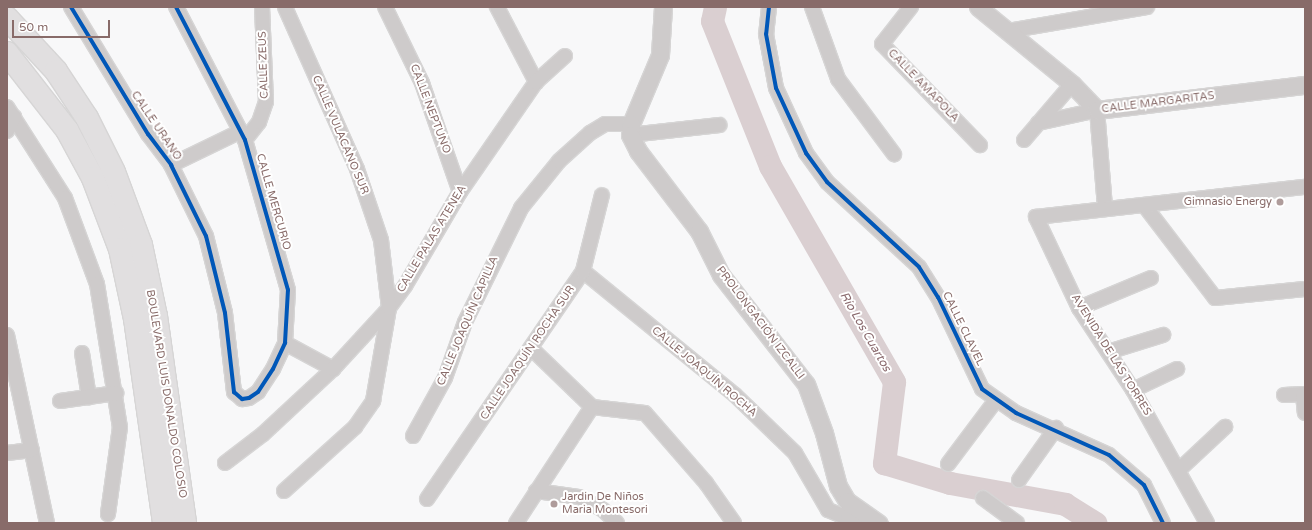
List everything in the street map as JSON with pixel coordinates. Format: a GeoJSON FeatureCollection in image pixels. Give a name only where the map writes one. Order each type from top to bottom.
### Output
{"type":"FeatureCollection","features":[{"type":"Feature","properties":{"kind":"highway","name":"BOULEVARD LUIS DONALDO COLOSIO"},"geometry":{"type":"LineString","coordinates":[[7,18],[56,71],[87,118],[114,172],[141,245],[156,316],[185,523]]}},
{"type":"Feature","properties":{"kind":"highway","name":"BOULEVARD LUIS DONALDO COLOSIO"},"geometry":{"type":"LineString","coordinates":[[7,53],[67,130],[93,178],[120,249],[135,319],[164,523]]}},
{"type":"Feature","properties":{"kind":"street","name":"CALLE URANO"},"geometry":{"type":"LineString","coordinates":[[71,7],[148,134],[171,165],[206,236],[225,313],[234,392],[242,399]]}},
{"type":"Feature","properties":{"kind":"street","name":"CALLE MERCURIO"},"geometry":{"type":"LineString","coordinates":[[176,7],[243,136],[288,290],[285,343],[258,392],[242,399]]}},
{"type":"Feature","properties":{"kind":"street","name":"CALLE ZEUS"},"geometry":{"type":"LineString","coordinates":[[243,136],[259,122],[266,102],[262,7]]}},
{"type":"Feature","properties":{"kind":"street","name":"CALLE VULACANO SUR"},"geometry":{"type":"LineString","coordinates":[[284,491],[355,427],[374,401],[389,308],[381,240],[357,170],[285,7]]}},
{"type":"Feature","properties":{"kind":"street","name":"CALLE NEPTUNO"},"geometry":{"type":"LineString","coordinates":[[385,7],[422,83],[460,192]]}},
{"type":"Feature","properties":{"kind":"street"},"geometry":{"type":"LineString","coordinates":[[497,7],[536,82]]}},
{"type":"Feature","properties":{"kind":"street"},"geometry":{"type":"LineString","coordinates":[[630,130],[660,55],[663,7]]}},
{"type":"Feature","properties":{"kind":"street","name":"CALLE CLAVEL"},"geometry":{"type":"LineString","coordinates":[[769,7],[766,34],[776,88],[806,153],[827,182],[919,267],[938,297],[982,388],[996,400],[1109,455],[1138,480],[1163,523]]}},
{"type":"Feature","properties":{"kind":"street"},"geometry":{"type":"LineString","coordinates":[[812,7],[838,79],[894,154]]}},
{"type":"Feature","properties":{"kind":"street","name":"CALLE AMAPOLA"},"geometry":{"type":"LineString","coordinates":[[911,7],[882,44],[980,145]]}},
{"type":"Feature","properties":{"kind":"street","name":"CALLE MARGARITAS"},"geometry":{"type":"LineString","coordinates":[[978,7],[1072,84],[1097,110],[1305,85]]}},
{"type":"Feature","properties":{"kind":"street"},"geometry":{"type":"LineString","coordinates":[[1008,31],[1147,7]]}},
{"type":"Feature","properties":{"kind":"street","name":"CALLE PALAS ATENEA"},"geometry":{"type":"LineString","coordinates":[[225,463],[262,434],[333,369],[389,308],[406,286],[460,192],[536,82],[565,56]]}},
{"type":"Feature","properties":{"kind":"street"},"geometry":{"type":"LineString","coordinates":[[1024,140],[1072,84]]}},
{"type":"Feature","properties":{"kind":"street"},"geometry":{"type":"LineString","coordinates":[[1038,123],[1097,110],[1105,208]]}},
{"type":"Feature","properties":{"kind":"street"},"geometry":{"type":"LineString","coordinates":[[7,132],[10,112]]}},
{"type":"Feature","properties":{"kind":"street"},"geometry":{"type":"LineString","coordinates":[[10,112],[65,198],[97,284],[116,393],[120,427],[108,514]]}},
{"type":"Feature","properties":{"kind":"street","name":"CALLE JOAQUÍN CAPILLA"},"geometry":{"type":"LineString","coordinates":[[413,436],[445,378],[465,322],[521,208],[559,161],[590,133],[605,124],[630,130],[719,125]]}},
{"type":"Feature","properties":{"kind":"street","name":"PROLONGACIÓN IZCALLI"},"geometry":{"type":"LineString","coordinates":[[630,130],[638,151],[699,231],[721,275],[806,384],[824,433],[838,486],[847,501],[874,520]]}},
{"type":"Feature","properties":{"kind":"street"},"geometry":{"type":"LineString","coordinates":[[171,165],[243,136]]}},
{"type":"Feature","properties":{"kind":"street","name":"AVENIDA DE LAS TORRES"},"geometry":{"type":"LineString","coordinates":[[1207,523],[1180,469],[1133,390],[1079,308],[1036,217],[1105,208],[1305,187]]}},
{"type":"Feature","properties":{"kind":"street","name":"CALLE JOAQUÍN ROCHA SUR"},"geometry":{"type":"LineString","coordinates":[[427,499],[532,349],[583,271],[602,195]]}},
{"type":"Feature","properties":{"kind":"street"},"geometry":{"type":"LineString","coordinates":[[1144,205],[1215,298],[1305,289]]}},
{"type":"Feature","properties":{"kind":"street","name":"CALLE JOAQUÍN ROCHA"},"geometry":{"type":"LineString","coordinates":[[583,271],[735,395],[795,453],[828,510],[848,518],[874,520]]}},
{"type":"Feature","properties":{"kind":"street"},"geometry":{"type":"LineString","coordinates":[[1079,308],[1151,278]]}},
{"type":"Feature","properties":{"kind":"street"},"geometry":{"type":"LineString","coordinates":[[7,335],[47,523]]}},
{"type":"Feature","properties":{"kind":"street"},"geometry":{"type":"LineString","coordinates":[[1108,352],[1163,335]]}},
{"type":"Feature","properties":{"kind":"street"},"geometry":{"type":"LineString","coordinates":[[285,343],[333,369]]}},
{"type":"Feature","properties":{"kind":"street"},"geometry":{"type":"LineString","coordinates":[[532,349],[592,407],[645,413],[706,483],[734,523]]}},
{"type":"Feature","properties":{"kind":"street"},"geometry":{"type":"LineString","coordinates":[[82,353],[89,397]]}},
{"type":"Feature","properties":{"kind":"street"},"geometry":{"type":"LineString","coordinates":[[1133,390],[1177,369]]}},
{"type":"Feature","properties":{"kind":"street"},"geometry":{"type":"LineString","coordinates":[[60,401],[116,393]]}},
{"type":"Feature","properties":{"kind":"street"},"geometry":{"type":"LineString","coordinates":[[1284,395],[1304,394],[1305,413]]}},
{"type":"Feature","properties":{"kind":"street"},"geometry":{"type":"LineString","coordinates":[[948,464],[996,400]]}},
{"type":"Feature","properties":{"kind":"street"},"geometry":{"type":"LineString","coordinates":[[516,523],[592,407]]}},
{"type":"Feature","properties":{"kind":"street"},"geometry":{"type":"LineString","coordinates":[[1180,469],[1225,427]]}},
{"type":"Feature","properties":{"kind":"street"},"geometry":{"type":"LineString","coordinates":[[1019,480],[1056,428]]}},
{"type":"Feature","properties":{"kind":"street"},"geometry":{"type":"LineString","coordinates":[[7,453],[32,450]]}},
{"type":"Feature","properties":{"kind":"street"},"geometry":{"type":"LineString","coordinates":[[536,491],[579,497],[604,510],[617,523]]}},
{"type":"Feature","properties":{"kind":"street"},"geometry":{"type":"LineString","coordinates":[[983,498],[1011,522]]}},
{"type":"Feature","properties":{"kind":"waterway","name":"Río Los Cuartos"},"geometry":{"type":"LineString","coordinates":[[715,7],[712,21],[770,166],[894,382],[884,463],[950,483],[1065,504],[1096,523]]}},
{"type":"Feature","properties":{"kind":"cycle path"},"geometry":{"type":"LineString","coordinates":[[71,7],[148,134],[171,165],[206,236],[225,313],[234,392],[242,399],[249,398],[258,392],[273,369],[285,343],[288,290],[245,140],[176,7]]}},
{"type":"Feature","properties":{"kind":"cycle path"},"geometry":{"type":"LineString","coordinates":[[769,7],[766,34],[776,88],[806,153],[827,182],[919,267],[938,297],[982,389],[1016,413],[1109,455],[1144,485],[1163,523]]}},
{"type":"Feature","properties":{"kind":"place","name":"Gimnasio Energy"},"geometry":{"type":"Point","coordinates":[1280,202]}},
{"type":"Feature","properties":{"kind":"place","name":"Jardin De Niños Maria Montesori"},"geometry":{"type":"Point","coordinates":[554,504]}}]}
